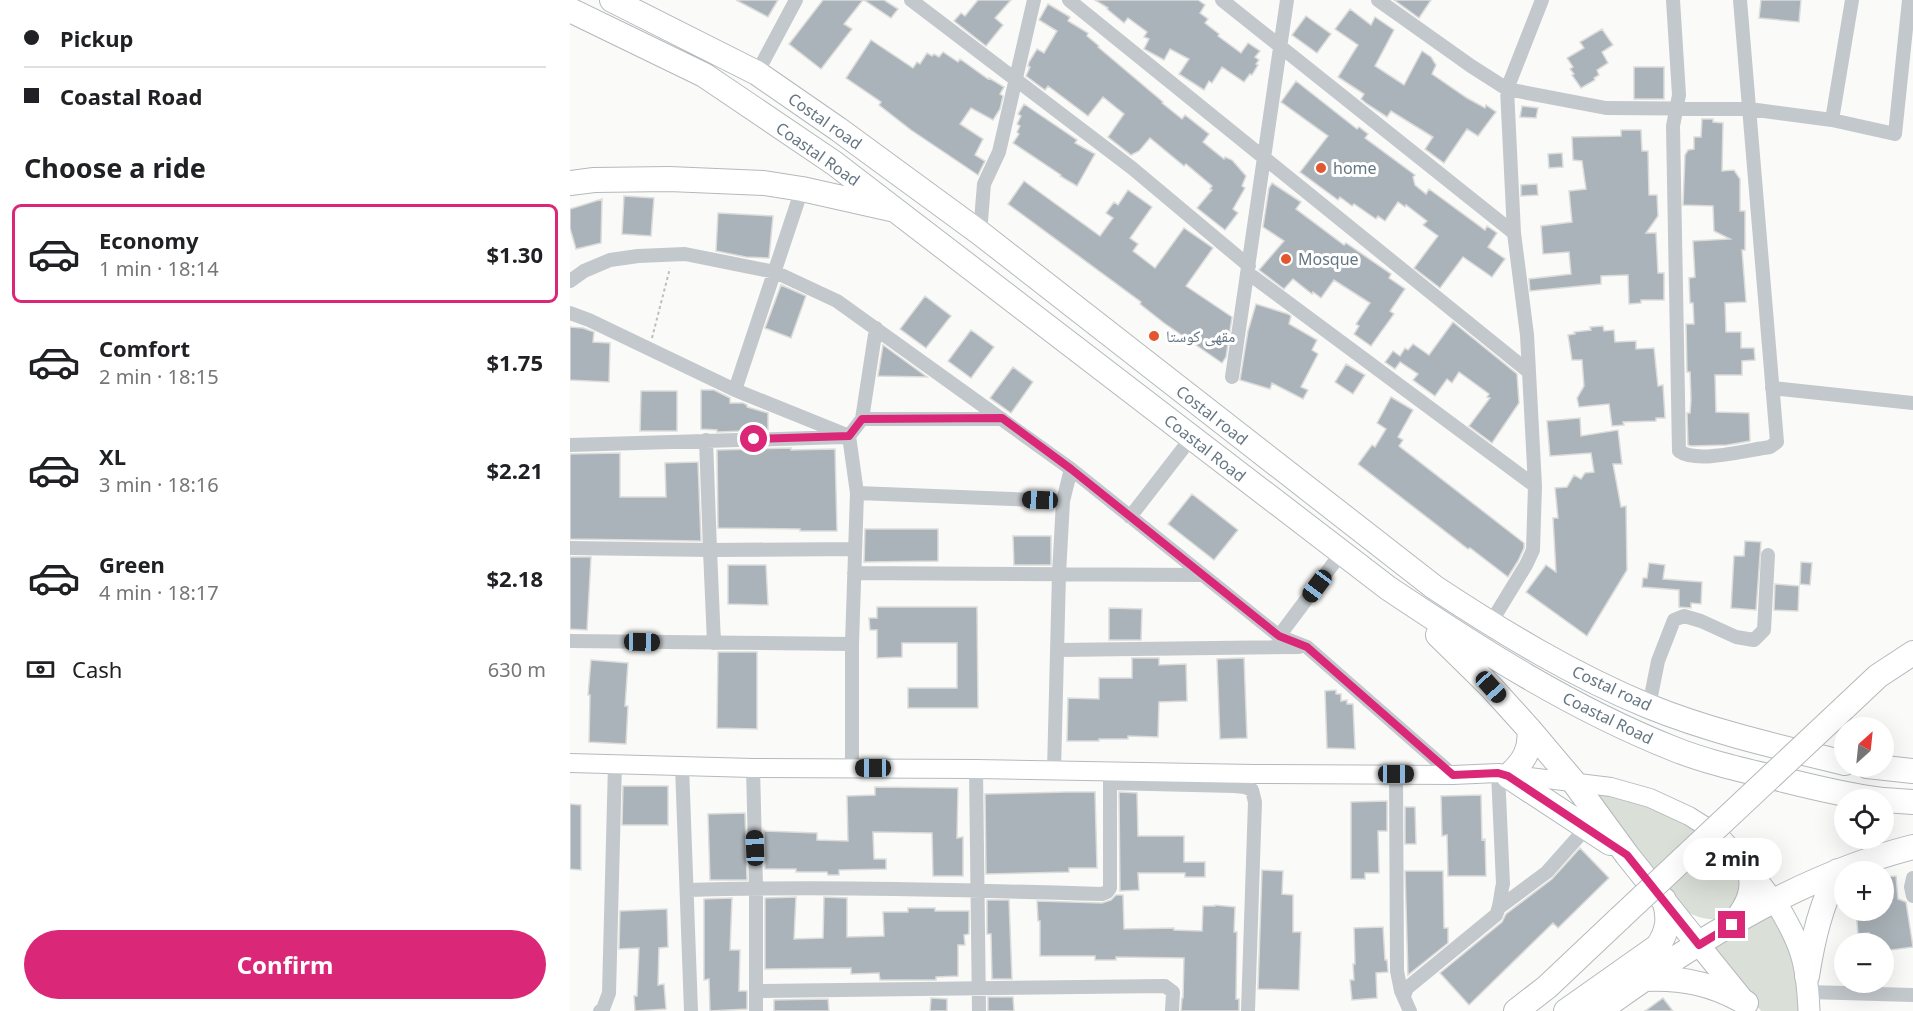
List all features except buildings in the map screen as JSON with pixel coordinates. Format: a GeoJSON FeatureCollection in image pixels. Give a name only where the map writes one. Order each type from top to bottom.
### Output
{"type":"FeatureCollection","features":[{"type":"Feature","properties":{"kind":"highway","name":"Costal road"},"geometry":{"type":"LineString","coordinates":[[612,0],[757,73],[838,129],[980,233],[1416,572],[1490,624],[1570,670],[1649,706],[1769,745],[1834,760]]}},
{"type":"Feature","properties":{"kind":"highway","name":"Coastal Road"},"geometry":{"type":"LineString","coordinates":[[570,10],[704,75],[834,163],[1388,588],[1460,637],[1527,678],[1604,718],[1667,746],[1742,770],[1834,791]]}},
{"type":"Feature","properties":{"kind":"highway"},"geometry":{"type":"LineString","coordinates":[[570,183],[594,180],[669,179],[764,183],[896,210]]}},
{"type":"Feature","properties":{"kind":"highway"},"geometry":{"type":"LineString","coordinates":[[1388,588],[1491,687],[1529,729],[1699,945]]}},
{"type":"Feature","properties":{"kind":"highway"},"geometry":{"type":"LineString","coordinates":[[1516,1011],[1547,987],[1878,676],[1913,653]]}},
{"type":"Feature","properties":{"kind":"highway"},"geometry":{"type":"LineString","coordinates":[[1529,729],[1529,745],[1522,762],[1503,774],[1627,855]]}},
{"type":"Feature","properties":{"kind":"highway"},"geometry":{"type":"LineString","coordinates":[[1894,769],[1913,771]]}},
{"type":"Feature","properties":{"kind":"highway","name":"Coastal Road"},"geometry":{"type":"LineString","coordinates":[[1894,801],[1913,802]]}},
{"type":"Feature","properties":{"kind":"highway"},"geometry":{"type":"LineString","coordinates":[[1869,861],[1913,847]]}},
{"type":"Feature","properties":{"kind":"highway"},"geometry":{"type":"LineString","coordinates":[[1732,925],[1749,900],[1752,884],[1749,867]]}},
{"type":"Feature","properties":{"kind":"highway"},"geometry":{"type":"LineString","coordinates":[[1599,1011],[1644,979],[1732,925],[1775,901],[1834,873]]}},
{"type":"Feature","properties":{"kind":"highway"},"geometry":{"type":"LineString","coordinates":[[1808,993],[1815,933],[1834,881]]}},
{"type":"Feature","properties":{"kind":"highway"},"geometry":{"type":"LineString","coordinates":[[1566,1011],[1658,946],[1665,936],[1668,924],[1668,912],[1664,900]]}},
{"type":"Feature","properties":{"kind":"highway"},"geometry":{"type":"LineString","coordinates":[[1644,979],[1662,978],[1697,982],[1723,990],[1749,1007]]}},
{"type":"Feature","properties":{"kind":"main road"},"geometry":{"type":"LineString","coordinates":[[1775,901],[1790,925],[1801,951],[1808,993]]}},
{"type":"Feature","properties":{"kind":"main road"},"geometry":{"type":"LineString","coordinates":[[1699,945],[1749,1007]]}},
{"type":"Feature","properties":{"kind":"street"},"geometry":{"type":"LineString","coordinates":[[757,73],[796,0]]}},
{"type":"Feature","properties":{"kind":"street"},"geometry":{"type":"LineString","coordinates":[[911,0],[1132,168],[1248,270],[1535,486]]}},
{"type":"Feature","properties":{"kind":"street"},"geometry":{"type":"LineString","coordinates":[[980,233],[984,184],[999,152],[1034,0]]}},
{"type":"Feature","properties":{"kind":"street"},"geometry":{"type":"LineString","coordinates":[[1069,0],[1529,372]]}},
{"type":"Feature","properties":{"kind":"street"},"geometry":{"type":"LineString","coordinates":[[1222,0],[1514,233]]}},
{"type":"Feature","properties":{"kind":"street"},"geometry":{"type":"LineString","coordinates":[[1232,377],[1287,0]]}},
{"type":"Feature","properties":{"kind":"street"},"geometry":{"type":"LineString","coordinates":[[1378,0],[1507,89],[1606,108],[1749,109],[1832,120],[1895,134],[1909,0]]}},
{"type":"Feature","properties":{"kind":"street"},"geometry":{"type":"LineString","coordinates":[[1490,624],[1533,550],[1535,486],[1527,334],[1514,233],[1507,89],[1542,0]]}},
{"type":"Feature","properties":{"kind":"street"},"geometry":{"type":"LineString","coordinates":[[1673,0],[1678,95],[1673,126],[1679,451],[1685,455],[1701,457],[1770,447],[1776,442],[1740,0]]}},
{"type":"Feature","properties":{"kind":"street"},"geometry":{"type":"LineString","coordinates":[[1832,120],[1852,0]]}},
{"type":"Feature","properties":{"kind":"street"},"geometry":{"type":"LineString","coordinates":[[735,390],[802,189]]}},
{"type":"Feature","properties":{"kind":"street"},"geometry":{"type":"LineString","coordinates":[[570,281],[584,271],[610,260],[685,254],[775,272],[837,301],[1071,469],[1279,636],[1307,647],[1453,775]]}},
{"type":"Feature","properties":{"kind":"street"},"geometry":{"type":"LineString","coordinates":[[570,314],[589,320],[735,390],[849,436]]}},
{"type":"Feature","properties":{"kind":"street"},"geometry":{"type":"LineString","coordinates":[[852,768],[852,644],[857,493],[849,436],[862,419],[876,328]]}},
{"type":"Feature","properties":{"kind":"street"},"geometry":{"type":"LineString","coordinates":[[1772,388],[1913,404]]}},
{"type":"Feature","properties":{"kind":"street"},"geometry":{"type":"LineString","coordinates":[[862,419],[1002,418]]}},
{"type":"Feature","properties":{"kind":"street"},"geometry":{"type":"LineString","coordinates":[[570,445],[849,436]]}},
{"type":"Feature","properties":{"kind":"street"},"geometry":{"type":"LineString","coordinates":[[1130,517],[1192,438]]}},
{"type":"Feature","properties":{"kind":"street"},"geometry":{"type":"LineString","coordinates":[[706,440],[714,643]]}},
{"type":"Feature","properties":{"kind":"street"},"geometry":{"type":"LineString","coordinates":[[1054,771],[1063,501],[1071,469]]}},
{"type":"Feature","properties":{"kind":"street"},"geometry":{"type":"LineString","coordinates":[[857,493],[1063,501]]}},
{"type":"Feature","properties":{"kind":"street"},"geometry":{"type":"LineString","coordinates":[[570,548],[854,549]]}},
{"type":"Feature","properties":{"kind":"street"},"geometry":{"type":"LineString","coordinates":[[1279,636],[1342,552]]}},
{"type":"Feature","properties":{"kind":"street"},"geometry":{"type":"LineString","coordinates":[[1649,706],[1658,661],[1674,620],[1684,616],[1736,637],[1754,640],[1764,630],[1768,555]]}},
{"type":"Feature","properties":{"kind":"street"},"geometry":{"type":"LineString","coordinates":[[854,573],[1203,575]]}},
{"type":"Feature","properties":{"kind":"street"},"geometry":{"type":"LineString","coordinates":[[570,641],[852,644]]}},
{"type":"Feature","properties":{"kind":"street"},"geometry":{"type":"LineString","coordinates":[[1058,650],[1307,647]]}},
{"type":"Feature","properties":{"kind":"street"},"geometry":{"type":"LineString","coordinates":[[570,763],[753,768],[1054,771],[1245,787],[1252,790],[1255,802],[1248,1011]]}},
{"type":"Feature","properties":{"kind":"street"},"geometry":{"type":"LineString","coordinates":[[600,1011],[609,993],[615,764]]}},
{"type":"Feature","properties":{"kind":"street"},"geometry":{"type":"LineString","coordinates":[[682,766],[691,1011]]}},
{"type":"Feature","properties":{"kind":"street"},"geometry":{"type":"LineString","coordinates":[[753,768],[756,1011]]}},
{"type":"Feature","properties":{"kind":"street"},"geometry":{"type":"LineString","coordinates":[[976,770],[979,1011]]}},
{"type":"Feature","properties":{"kind":"street"},"geometry":{"type":"LineString","coordinates":[[1396,774],[1397,971],[1401,991],[1410,1011]]}},
{"type":"Feature","properties":{"kind":"street"},"geometry":{"type":"LineString","coordinates":[[1500,907],[1499,898],[1503,884],[1503,774]]}},
{"type":"Feature","properties":{"kind":"street"},"geometry":{"type":"LineString","coordinates":[[1110,777],[1503,774],[1611,787],[1650,798],[1689,816],[1719,835],[1749,867],[1775,901]]}},
{"type":"Feature","properties":{"kind":"street"},"geometry":{"type":"LineString","coordinates":[[687,891],[756,888],[976,890],[1102,894],[1110,888],[1110,777]]}},
{"type":"Feature","properties":{"kind":"street"},"geometry":{"type":"LineString","coordinates":[[1404,996],[1407,988],[1496,915],[1500,907],[1547,872],[1587,827]]}},
{"type":"Feature","properties":{"kind":"street"},"geometry":{"type":"LineString","coordinates":[[1913,878],[1911,887],[1913,896]]}},
{"type":"Feature","properties":{"kind":"street"},"geometry":{"type":"LineString","coordinates":[[756,991],[1166,986],[1173,992],[1172,1011]]}},
{"type":"Feature","properties":{"kind":"street"},"geometry":{"type":"LineString","coordinates":[[1808,993],[1913,995]]}},
{"type":"Feature","properties":{"kind":"path"},"geometry":{"type":"LineString","coordinates":[[649,349],[673,254]]}},
{"type":"Feature","properties":{"kind":"shaded area"},"geometry":{"type":"Polygon","coordinates":[[[1593,789],[1628,796],[1707,835],[1737,861],[1745,883],[1729,913],[1714,919],[1702,918],[1687,912],[1594,795],[1593,789]]]}},
{"type":"Feature","properties":{"kind":"shaded area"},"geometry":{"type":"Polygon","coordinates":[[[1771,911],[1792,947],[1802,1011],[1761,1011],[1713,947],[1771,911]]]}},
{"type":"Feature","properties":{"kind":"place","name":"home"},"geometry":{"type":"Point","coordinates":[1321,168]}},
{"type":"Feature","properties":{"kind":"place","name":"Mosque"},"geometry":{"type":"Point","coordinates":[1286,259]}},
{"type":"Feature","properties":{"kind":"place","name":"مقهى كوستا"},"geometry":{"type":"Point","coordinates":[1154,336]}},
{"type":"Feature","properties":{"kind":"route"},"geometry":{"type":"LineString","coordinates":[[754,439],[849,436],[862,419],[1002,418],[1071,469],[1279,636],[1307,647],[1453,775],[1498,773],[1508,776],[1587,827],[1627,855],[1699,945],[1732,925]]}}]}
